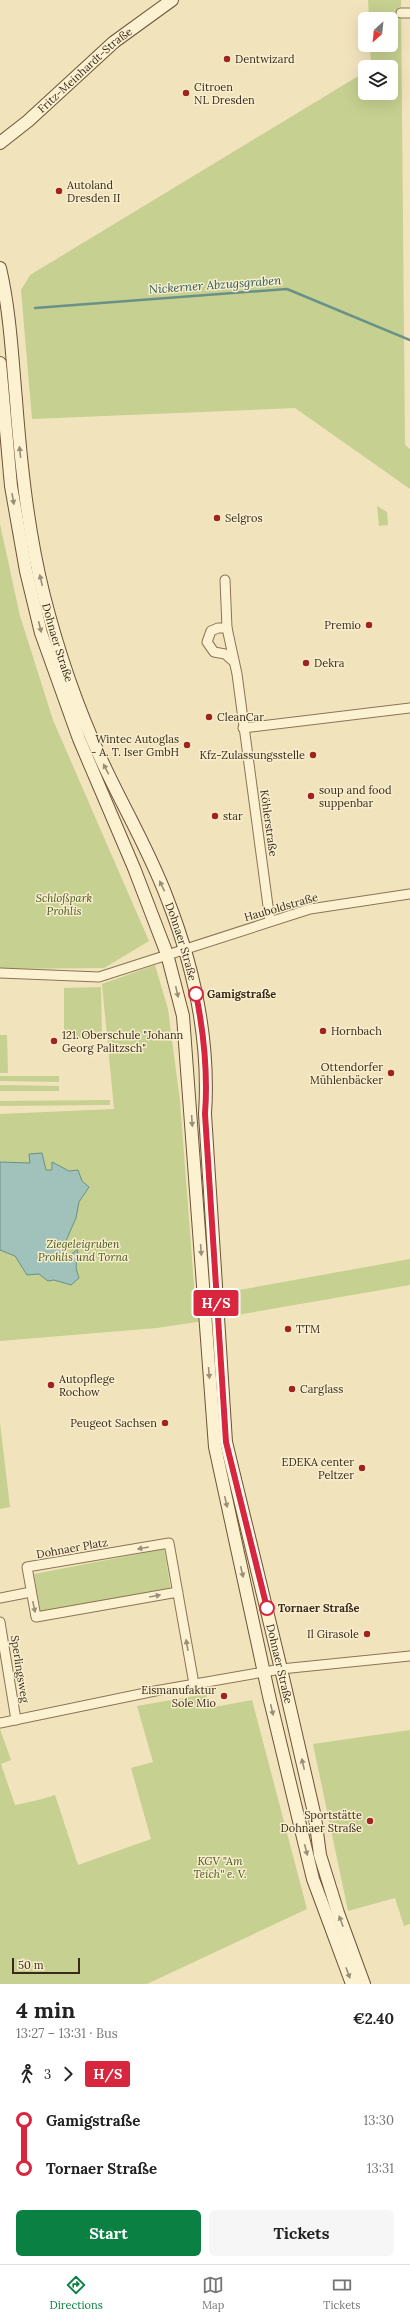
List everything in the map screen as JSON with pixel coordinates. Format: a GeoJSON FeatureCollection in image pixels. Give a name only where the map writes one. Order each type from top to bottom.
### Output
{"type":"FeatureCollection","features":[{"type":"Feature","properties":{"kind":"main road","name":"Fritz-Meinhardt-Straße"},"geometry":{"type":"LineString","coordinates":[[0,142],[28,121],[114,42],[172,0]]}},
{"type":"Feature","properties":{"kind":"main road","name":"Dohnaer Straße"},"geometry":{"type":"LineString","coordinates":[[0,268],[9,318],[28,510],[44,596],[66,669],[84,720],[167,897],[185,949],[201,1017],[207,1081],[205,1114],[226,1442],[281,1669],[314,1817],[320,1855],[338,1914],[364,1984]]}},
{"type":"Feature","properties":{"kind":"main road","name":"Dohnaer Straße"},"geometry":{"type":"LineString","coordinates":[[0,363],[11,486],[26,570],[41,633],[79,738],[134,868],[167,954],[186,1032],[215,1447],[264,1672],[313,1878],[352,1984]]}},
{"type":"Feature","properties":{"kind":"street","name":"Köhlerstraße"},"geometry":{"type":"LineString","coordinates":[[225,580],[227,628],[234,662],[270,922]]}},
{"type":"Feature","properties":{"kind":"street"},"geometry":{"type":"LineString","coordinates":[[227,628],[218,628],[211,631],[207,642],[214,652],[225,654],[234,662]]}},
{"type":"Feature","properties":{"kind":"street"},"geometry":{"type":"LineString","coordinates":[[400,710],[410,703]]}},
{"type":"Feature","properties":{"kind":"street"},"geometry":{"type":"LineString","coordinates":[[243,728],[410,708]]}},
{"type":"Feature","properties":{"kind":"street","name":"Hauboldstraße"},"geometry":{"type":"LineString","coordinates":[[185,949],[310,909],[410,894]]}},
{"type":"Feature","properties":{"kind":"street"},"geometry":{"type":"LineString","coordinates":[[0,973],[99,977],[185,949]]}},
{"type":"Feature","properties":{"kind":"street","name":"Dohnaer Platz"},"geometry":{"type":"LineString","coordinates":[[178,1592],[36,1616],[27,1567],[169,1543],[178,1592],[194,1684]]}},
{"type":"Feature","properties":{"kind":"street"},"geometry":{"type":"LineString","coordinates":[[0,1598],[31,1592]]}},
{"type":"Feature","properties":{"kind":"street","name":"Sperlingsweg"},"geometry":{"type":"LineString","coordinates":[[0,1622],[16,1720]]}},
{"type":"Feature","properties":{"kind":"street"},"geometry":{"type":"LineString","coordinates":[[0,1723],[194,1684],[281,1669],[410,1656]]}},
{"type":"Feature","properties":{"kind":"green space"},"geometry":{"type":"Polygon","coordinates":[[[368,0],[401,0],[405,445],[410,449],[410,489],[295,408],[32,419],[21,290],[30,275],[358,76],[358,100],[398,100],[398,60],[371,60],[370,52],[398,52],[398,12],[369,12],[368,0]]]}},
{"type":"Feature","properties":{"kind":"green space"},"geometry":{"type":"Polygon","coordinates":[[[377,506],[387,512],[388,525],[379,526],[377,506]]]}},
{"type":"Feature","properties":{"kind":"green space","name":"Schloßpark Prohlis"},"geometry":{"type":"Polygon","coordinates":[[[0,524],[20,616],[53,720],[149,941],[104,968],[0,969],[0,524]]]}},
{"type":"Feature","properties":{"kind":"green space","name":"Ziegeleigruben Prohlis und Torna"},"geometry":{"type":"Polygon","coordinates":[[[155,965],[168,1009],[180,1101],[195,1298],[410,1259],[410,1285],[157,1328],[0,1341],[0,1114],[114,1109],[102,984],[155,965]]]}},
{"type":"Feature","properties":{"kind":"green space"},"geometry":{"type":"Polygon","coordinates":[[[101,987],[102,1038],[64,1038],[64,988],[101,987]]]}},
{"type":"Feature","properties":{"kind":"green space"},"geometry":{"type":"Polygon","coordinates":[[[0,1035],[7,1035],[8,1073],[0,1073],[0,1035]]]}},
{"type":"Feature","properties":{"kind":"green space"},"geometry":{"type":"Polygon","coordinates":[[[0,1076],[59,1076],[59,1082],[0,1081],[0,1076]]]}},
{"type":"Feature","properties":{"kind":"green space"},"geometry":{"type":"Polygon","coordinates":[[[0,1085],[59,1086],[59,1091],[0,1091],[0,1085]]]}},
{"type":"Feature","properties":{"kind":"green space"},"geometry":{"type":"Polygon","coordinates":[[[110,1100],[110,1105],[0,1106],[0,1101],[110,1100]]]}},
{"type":"Feature","properties":{"kind":"green space"},"geometry":{"type":"Polygon","coordinates":[[[0,1423],[10,1507],[0,1509],[0,1423]]]}},
{"type":"Feature","properties":{"kind":"green space"},"geometry":{"type":"Polygon","coordinates":[[[164,1549],[171,1590],[41,1614],[34,1574],[164,1549]]]}},
{"type":"Feature","properties":{"kind":"green space","name":"KGV \"Am Teich\" e. V."},"geometry":{"type":"Polygon","coordinates":[[[206,1694],[209,1708],[252,1700],[307,1909],[147,1984],[0,1984],[0,1729],[11,1760],[1,1764],[15,1805],[40,1800],[55,1795],[78,1865],[151,1839],[131,1768],[153,1762],[137,1706],[206,1694]]]}},
{"type":"Feature","properties":{"kind":"green space","name":"Sportstätte Dohnaer Straße"},"geometry":{"type":"Polygon","coordinates":[[[410,1730],[410,1924],[404,1926],[395,1898],[348,1911],[313,1744],[410,1730]]]}},
{"type":"Feature","properties":{"kind":"water"},"geometry":{"type":"Polygon","coordinates":[[[42,1153],[46,1170],[52,1170],[52,1162],[69,1171],[78,1170],[82,1181],[89,1187],[79,1202],[76,1218],[65,1243],[69,1246],[61,1257],[68,1257],[78,1249],[76,1268],[79,1278],[71,1285],[54,1280],[48,1281],[39,1274],[27,1275],[15,1256],[0,1250],[0,1162],[30,1163],[29,1154],[42,1153]]]}},
{"type":"Feature","properties":{"kind":"waterway","name":"Nickerner Abzugsgraben"},"geometry":{"type":"LineString","coordinates":[[35,308],[287,289],[410,340]]}},
{"type":"Feature","properties":{"kind":"bus line","name":"H/S"},"geometry":{"type":"LineString","coordinates":[[196,994],[201,1017],[207,1081],[205,1114],[222,1411],[234,1484],[267,1608]]}},
{"type":"Feature","properties":{"kind":"place","name":"Dentwizard"},"geometry":{"type":"Point","coordinates":[227,59]}},
{"type":"Feature","properties":{"kind":"place","name":"Citroen NL Dresden"},"geometry":{"type":"Point","coordinates":[186,93]}},
{"type":"Feature","properties":{"kind":"place","name":"Autoland Dresden II"},"geometry":{"type":"Point","coordinates":[59,191]}},
{"type":"Feature","properties":{"kind":"place","name":"Selgros"},"geometry":{"type":"Point","coordinates":[217,518]}},
{"type":"Feature","properties":{"kind":"place","name":"Premio"},"geometry":{"type":"Point","coordinates":[369,625]}},
{"type":"Feature","properties":{"kind":"place","name":"Dekra"},"geometry":{"type":"Point","coordinates":[306,663]}},
{"type":"Feature","properties":{"kind":"place","name":"CleanCar"},"geometry":{"type":"Point","coordinates":[209,717]}},
{"type":"Feature","properties":{"kind":"place","name":"Wintec Autoglas - A. T. Iser GmbH"},"geometry":{"type":"Point","coordinates":[187,745]}},
{"type":"Feature","properties":{"kind":"place","name":"Kfz-Zulassungsstelle"},"geometry":{"type":"Point","coordinates":[313,755]}},
{"type":"Feature","properties":{"kind":"place","name":"soup and food suppenbar"},"geometry":{"type":"Point","coordinates":[311,796]}},
{"type":"Feature","properties":{"kind":"place","name":"star"},"geometry":{"type":"Point","coordinates":[215,816]}},
{"type":"Feature","properties":{"kind":"place","name":"Gamigstraße"},"geometry":{"type":"Point","coordinates":[196,994]}},
{"type":"Feature","properties":{"kind":"place","name":"Hornbach"},"geometry":{"type":"Point","coordinates":[323,1031]}},
{"type":"Feature","properties":{"kind":"place","name":"121. Oberschule \"Johann Georg Palitzsch\""},"geometry":{"type":"Point","coordinates":[54,1041]}},
{"type":"Feature","properties":{"kind":"place","name":"Ottendorfer Mühlenbäcker"},"geometry":{"type":"Point","coordinates":[391,1073]}},
{"type":"Feature","properties":{"kind":"place","name":"TTM"},"geometry":{"type":"Point","coordinates":[288,1329]}},
{"type":"Feature","properties":{"kind":"place","name":"Autopflege Rochow"},"geometry":{"type":"Point","coordinates":[51,1385]}},
{"type":"Feature","properties":{"kind":"place","name":"Carglass"},"geometry":{"type":"Point","coordinates":[292,1389]}},
{"type":"Feature","properties":{"kind":"place","name":"Peugeot Sachsen"},"geometry":{"type":"Point","coordinates":[165,1423]}},
{"type":"Feature","properties":{"kind":"place","name":"EDEKA center Peltzer"},"geometry":{"type":"Point","coordinates":[362,1468]}},
{"type":"Feature","properties":{"kind":"place","name":"Tornaer Straße"},"geometry":{"type":"Point","coordinates":[267,1608]}},
{"type":"Feature","properties":{"kind":"place","name":"Il Girasole"},"geometry":{"type":"Point","coordinates":[367,1634]}},
{"type":"Feature","properties":{"kind":"place","name":"Eismanufaktur Sole Mio"},"geometry":{"type":"Point","coordinates":[224,1696]}},
{"type":"Feature","properties":{"kind":"place","name":"Sportstätte Dohnaer Straße"},"geometry":{"type":"Point","coordinates":[370,1821]}}]}
